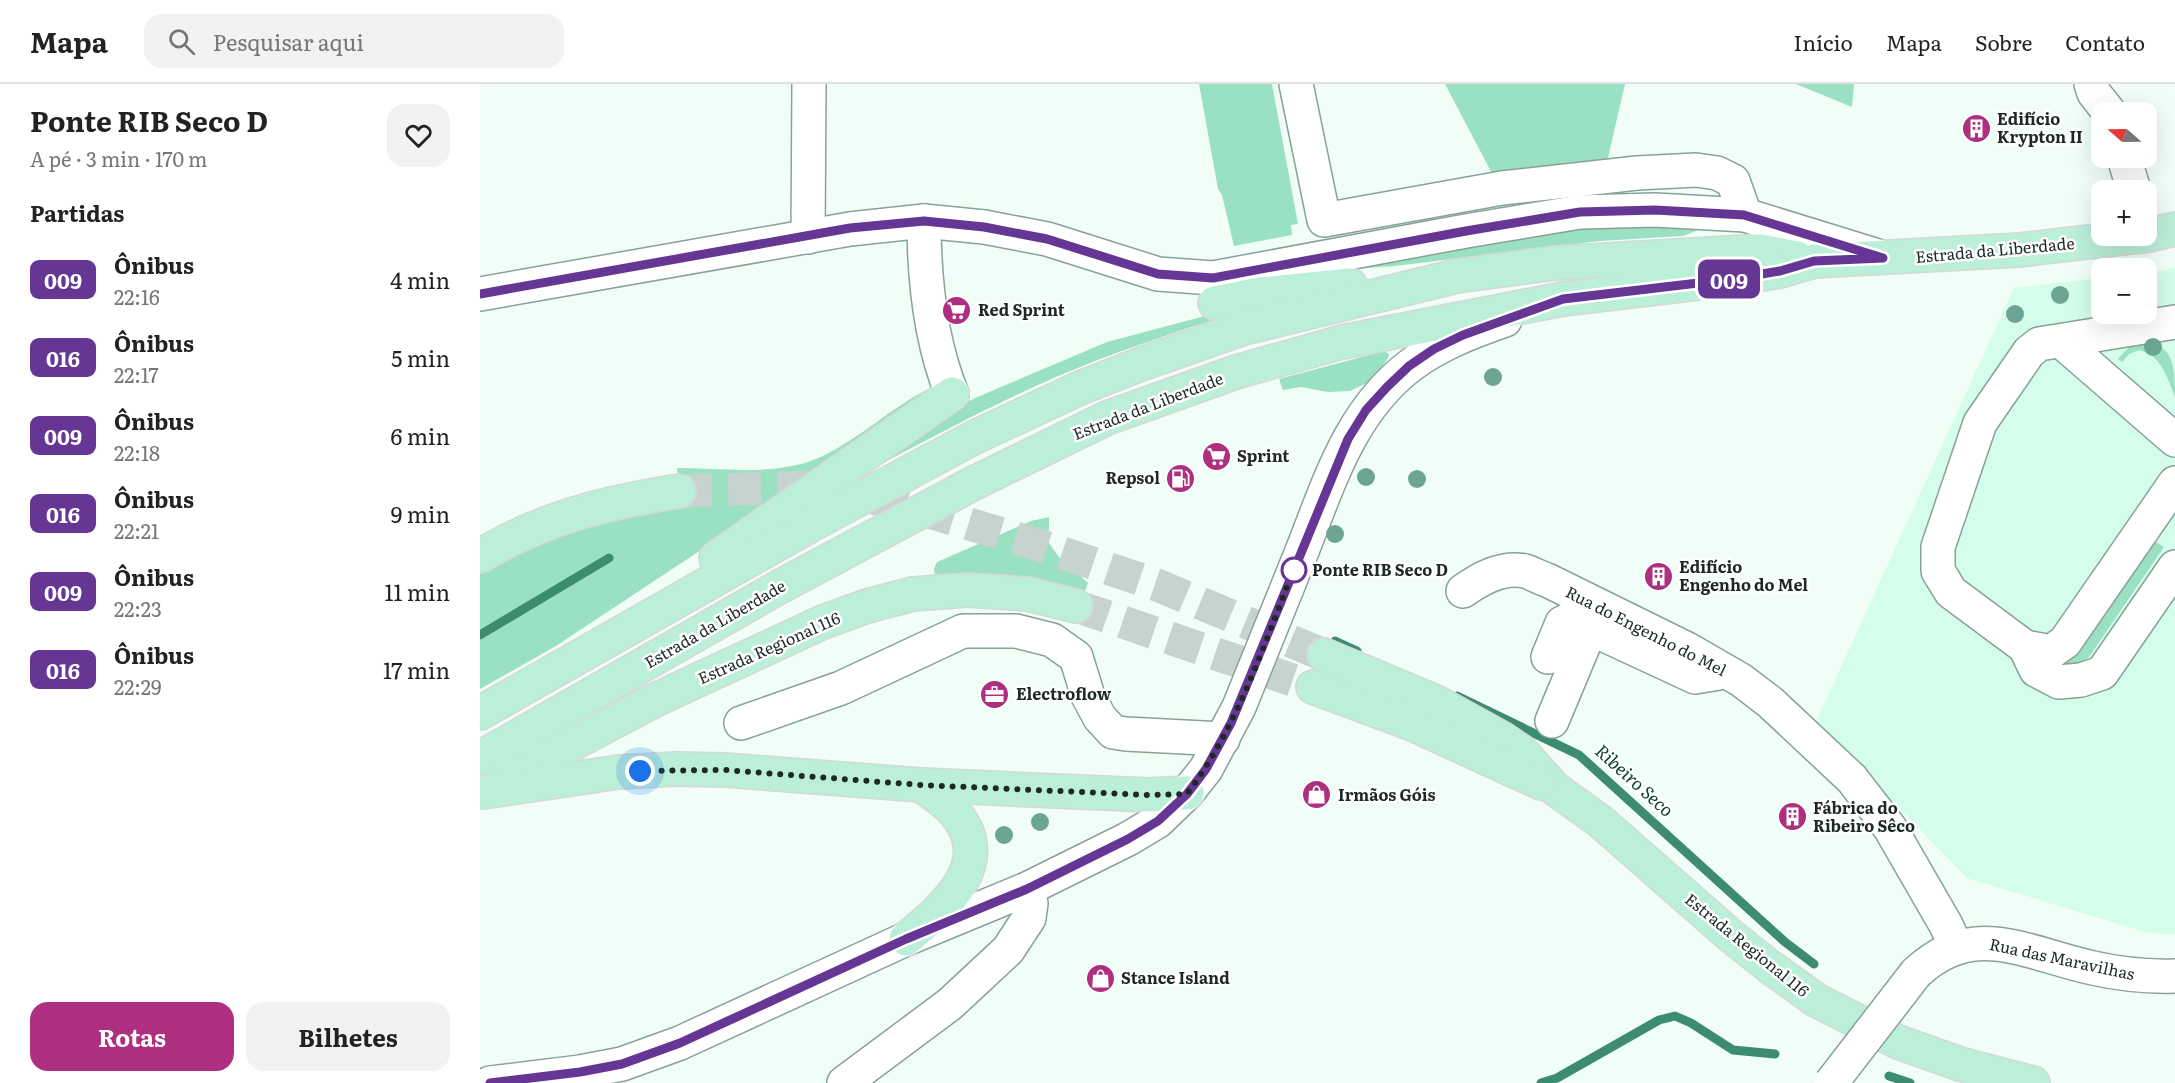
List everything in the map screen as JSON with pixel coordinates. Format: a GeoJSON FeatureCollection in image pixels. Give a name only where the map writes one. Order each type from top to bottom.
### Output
{"type":"FeatureCollection","features":[{"type":"Feature","properties":{"kind":"main road","name":"Estrada da Liberdade"},"geometry":{"type":"LineString","coordinates":[[480,713],[810,526],[963,444],[1080,388],[1244,328],[1457,276],[1555,262],[1761,251],[1814,261],[2019,250],[2091,240]]}},
{"type":"Feature","properties":{"kind":"main road","name":"Estrada da Liberdade"},"geometry":{"type":"LineString","coordinates":[[480,758],[879,532],[1107,418],[1236,372],[1342,342],[1563,299],[1732,279],[1780,271],[1814,261]]}},
{"type":"Feature","properties":{"kind":"main road"},"geometry":{"type":"LineString","coordinates":[[1215,303],[1251,295],[1294,290],[1457,276]]}},
{"type":"Feature","properties":{"kind":"main road"},"geometry":{"type":"LineString","coordinates":[[663,609],[717,557],[952,394]]}},
{"type":"Feature","properties":{"kind":"main road"},"geometry":{"type":"LineString","coordinates":[[480,556],[553,519],[621,500],[679,491]]}},
{"type":"Feature","properties":{"kind":"main road","name":"Estrada Regional 116"},"geometry":{"type":"LineString","coordinates":[[481,792],[653,701],[823,622],[867,606],[905,596],[951,590],[1014,592],[1045,597],[1076,606]]}},
{"type":"Feature","properties":{"kind":"main road","name":"Estrada Regional 116"},"geometry":{"type":"LineString","coordinates":[[1324,655],[1436,702],[1476,723],[1522,752],[1554,788],[1601,822],[1731,936],[1816,1000],[1906,1045],[1963,1065],[2033,1083]]}},
{"type":"Feature","properties":{"kind":"main road","name":"Estrada Regional 116"},"geometry":{"type":"LineString","coordinates":[[1313,687],[1410,723],[1509,770],[1554,788]]}},
{"type":"Feature","properties":{"kind":"main road"},"geometry":{"type":"LineString","coordinates":[[481,792],[610,773],[676,769],[725,770],[921,785],[1149,795],[1187,794]]}},
{"type":"Feature","properties":{"kind":"main road"},"geometry":{"type":"LineString","coordinates":[[906,939],[951,900],[964,878],[969,860],[968,835],[961,820],[944,801],[921,785]]}},
{"type":"Feature","properties":{"kind":"street"},"geometry":{"type":"LineString","coordinates":[[808,237],[809,84]]}},
{"type":"Feature","properties":{"kind":"street"},"geometry":{"type":"LineString","coordinates":[[1296,84],[1324,220],[1502,188],[1637,173],[1696,170],[1717,173],[1733,181],[1744,215]]}},
{"type":"Feature","properties":{"kind":"street"},"geometry":{"type":"LineString","coordinates":[[2091,84],[2101,102]]}},
{"type":"Feature","properties":{"kind":"street"},"geometry":{"type":"LineString","coordinates":[[480,294],[808,237],[888,224],[924,221],[984,227],[1037,237],[1149,272],[1213,278],[1580,212],[1655,210],[1744,215],[1883,258]]}},
{"type":"Feature","properties":{"kind":"street"},"geometry":{"type":"LineString","coordinates":[[924,221],[926,278],[932,321],[940,363],[952,394]]}},
{"type":"Feature","properties":{"kind":"street"},"geometry":{"type":"LineString","coordinates":[[490,1083],[580,1072],[633,1060],[680,1043],[906,939],[1027,889],[1128,839],[1158,821],[1187,794],[1206,769],[1223,739],[1239,707],[1341,454],[1366,410],[1409,366],[1434,349],[1463,335],[1563,299]]}},
{"type":"Feature","properties":{"kind":"street"},"geometry":{"type":"LineString","coordinates":[[2175,322],[2039,344],[2029,352],[1980,423],[1938,547],[1938,571],[1951,592],[2025,646],[2051,652],[2065,642],[2175,483]]}},
{"type":"Feature","properties":{"kind":"street"},"geometry":{"type":"LineString","coordinates":[[2062,342],[2175,440]]}},
{"type":"Feature","properties":{"kind":"street"},"geometry":{"type":"LineString","coordinates":[[2025,646],[2036,670],[2059,682],[2081,680],[2102,673],[2175,567]]}},
{"type":"Feature","properties":{"kind":"street","name":"Rua do Engenho do Mel"},"geometry":{"type":"LineString","coordinates":[[1463,591],[1481,578],[1503,572],[1523,571],[1689,650],[1727,671],[1772,703],[1852,779],[1890,828],[1946,925],[1956,947]]}},
{"type":"Feature","properties":{"kind":"street"},"geometry":{"type":"LineString","coordinates":[[1548,657],[1562,623],[1570,619],[1695,677],[1727,671]]}},
{"type":"Feature","properties":{"kind":"street"},"geometry":{"type":"LineString","coordinates":[[1552,721],[1590,630]]}},
{"type":"Feature","properties":{"kind":"street"},"geometry":{"type":"LineString","coordinates":[[741,723],[842,688],[963,631],[1016,631],[1052,640],[1076,657],[1088,696],[1100,718],[1113,732],[1223,739]]}},
{"type":"Feature","properties":{"kind":"street"},"geometry":{"type":"LineString","coordinates":[[844,1083],[950,1004],[1008,950],[1029,918],[1031,903],[1027,889]]}},
{"type":"Feature","properties":{"kind":"street","name":"Rua das Maravilhas"},"geometry":{"type":"LineString","coordinates":[[1831,1083],[1916,974],[1940,953],[1956,947],[1971,943],[2000,944],[2091,968],[2124,974],[2175,976]]}},
{"type":"Feature","properties":{"kind":"shaded area"},"geometry":{"type":"Polygon","coordinates":[[[2175,268],[2175,934],[2168,935],[2145,932],[1967,878],[1816,722],[2014,288],[2091,279],[2091,324],[2157,324],[2157,271],[2175,268]]]}},
{"type":"Feature","properties":{"kind":"green space"},"geometry":{"type":"Polygon","coordinates":[[[1199,84],[1272,84],[1298,224],[1291,225],[1292,235],[1234,246],[1222,195],[1218,189],[1199,84]]]}},
{"type":"Feature","properties":{"kind":"green space"},"geometry":{"type":"Polygon","coordinates":[[[1445,84],[1625,84],[1607,162],[1496,181],[1445,84]]]}},
{"type":"Feature","properties":{"kind":"green space"},"geometry":{"type":"Polygon","coordinates":[[[1796,84],[1854,84],[1852,107],[1796,84]]]}},
{"type":"Feature","properties":{"kind":"green space"},"geometry":{"type":"Polygon","coordinates":[[[1696,226],[1696,231],[1683,236],[1600,241],[1395,266],[1342,270],[1572,228],[1696,226]]]}},
{"type":"Feature","properties":{"kind":"green space"},"geometry":{"type":"Polygon","coordinates":[[[1235,308],[1228,315],[1120,352],[1056,377],[985,410],[868,471],[949,412],[975,398],[1107,342],[1235,308]]]}},
{"type":"Feature","properties":{"kind":"green space"},"geometry":{"type":"Polygon","coordinates":[[[2143,343],[2162,347],[2167,353],[2173,368],[2175,397],[2163,368],[2147,353],[2139,350],[2129,354],[2122,362],[2118,359],[2129,347],[2143,343]]]}},
{"type":"Feature","properties":{"kind":"green space"},"geometry":{"type":"Polygon","coordinates":[[[1384,351],[1389,354],[1388,358],[1373,380],[1350,391],[1328,392],[1301,387],[1283,390],[1279,379],[1384,351]]]}},
{"type":"Feature","properties":{"kind":"green space"},"geometry":{"type":"Polygon","coordinates":[[[928,389],[933,389],[864,442],[556,646],[480,689],[480,574],[518,551],[604,520],[680,507],[677,468],[751,470],[806,463],[837,449],[928,389]]]}},
{"type":"Feature","properties":{"kind":"green space"},"geometry":{"type":"Polygon","coordinates":[[[1049,517],[1049,543],[1059,557],[1088,583],[1085,591],[1017,578],[935,578],[934,569],[937,562],[1031,521],[1049,517]]]}},
{"type":"Feature","properties":{"kind":"green space"},"geometry":{"type":"Polygon","coordinates":[[[2150,538],[2164,547],[2089,657],[2076,668],[2051,664],[2150,538]]]}},
{"type":"Feature","properties":{"kind":"waterway","name":"Ribeiro Seco"},"geometry":{"type":"LineString","coordinates":[[480,635],[609,558]]}},
{"type":"Feature","properties":{"kind":"waterway","name":"Ribeiro Seco"},"geometry":{"type":"LineString","coordinates":[[1335,641],[1357,651]]}},
{"type":"Feature","properties":{"kind":"waterway","name":"Ribeiro Seco"},"geometry":{"type":"LineString","coordinates":[[1457,696],[1579,755],[1785,942],[1814,964]]}},
{"type":"Feature","properties":{"kind":"waterway"},"geometry":{"type":"LineString","coordinates":[[1541,1083],[1557,1078],[1659,1020],[1675,1016],[1691,1023],[1733,1050],[1775,1054]]}},
{"type":"Feature","properties":{"kind":"waterway","name":"Ribeiro Seco"},"geometry":{"type":"LineString","coordinates":[[1889,1076],[1910,1083]]}},
{"type":"Feature","properties":{"kind":"tunnel"},"geometry":{"type":"LineString","coordinates":[[679,491],[813,487],[903,504],[1042,546],[1157,585],[1324,655]]}},
{"type":"Feature","properties":{"kind":"tunnel"},"geometry":{"type":"LineString","coordinates":[[1076,606],[1313,687]]}},
{"type":"Feature","properties":{"kind":"bus line","name":"009"},"geometry":{"type":"LineString","coordinates":[[480,294],[850,228],[924,221],[984,227],[1047,239],[1158,274],[1213,278],[1580,212],[1655,210],[1744,215],[1883,258],[1814,261],[1780,271],[1732,279],[1563,299],[1463,335],[1434,349],[1409,366],[1387,387],[1366,410],[1348,439],[1239,707],[1206,769],[1187,794],[1158,821],[1128,839],[1027,889],[906,939],[680,1043],[622,1064],[580,1072],[490,1083]]}},
{"type":"Feature","properties":{"kind":"place","name":"Edifício Krypton II"},"geometry":{"type":"Point","coordinates":[1976,128]}},
{"type":"Feature","properties":{"kind":"place","name":"Red Sprint"},"geometry":{"type":"Point","coordinates":[957,310]}},
{"type":"Feature","properties":{"kind":"place","name":"Sprint"},"geometry":{"type":"Point","coordinates":[1216,456]}},
{"type":"Feature","properties":{"kind":"place","name":"Repsol"},"geometry":{"type":"Point","coordinates":[1181,478]}},
{"type":"Feature","properties":{"kind":"place","name":"Ponte RIB Seco D"},"geometry":{"type":"Point","coordinates":[1294,570]}},
{"type":"Feature","properties":{"kind":"place","name":"Edifício Engenho do Mel"},"geometry":{"type":"Point","coordinates":[1658,576]}},
{"type":"Feature","properties":{"kind":"place","name":"Electroflow"},"geometry":{"type":"Point","coordinates":[995,694]}},
{"type":"Feature","properties":{"kind":"place","name":"Irmãos Góis"},"geometry":{"type":"Point","coordinates":[1317,795]}},
{"type":"Feature","properties":{"kind":"place","name":"Fábrica do Ribeiro Sêco"},"geometry":{"type":"Point","coordinates":[1792,817]}},
{"type":"Feature","properties":{"kind":"place","name":"Stance Island"},"geometry":{"type":"Point","coordinates":[1100,978]}},
{"type":"Feature","properties":{"kind":"route"},"geometry":{"type":"LineString","coordinates":[[640,771],[725,770],[921,785],[1149,795],[1187,794],[1206,769],[1239,707],[1296,564],[1294,570]]}}]}
